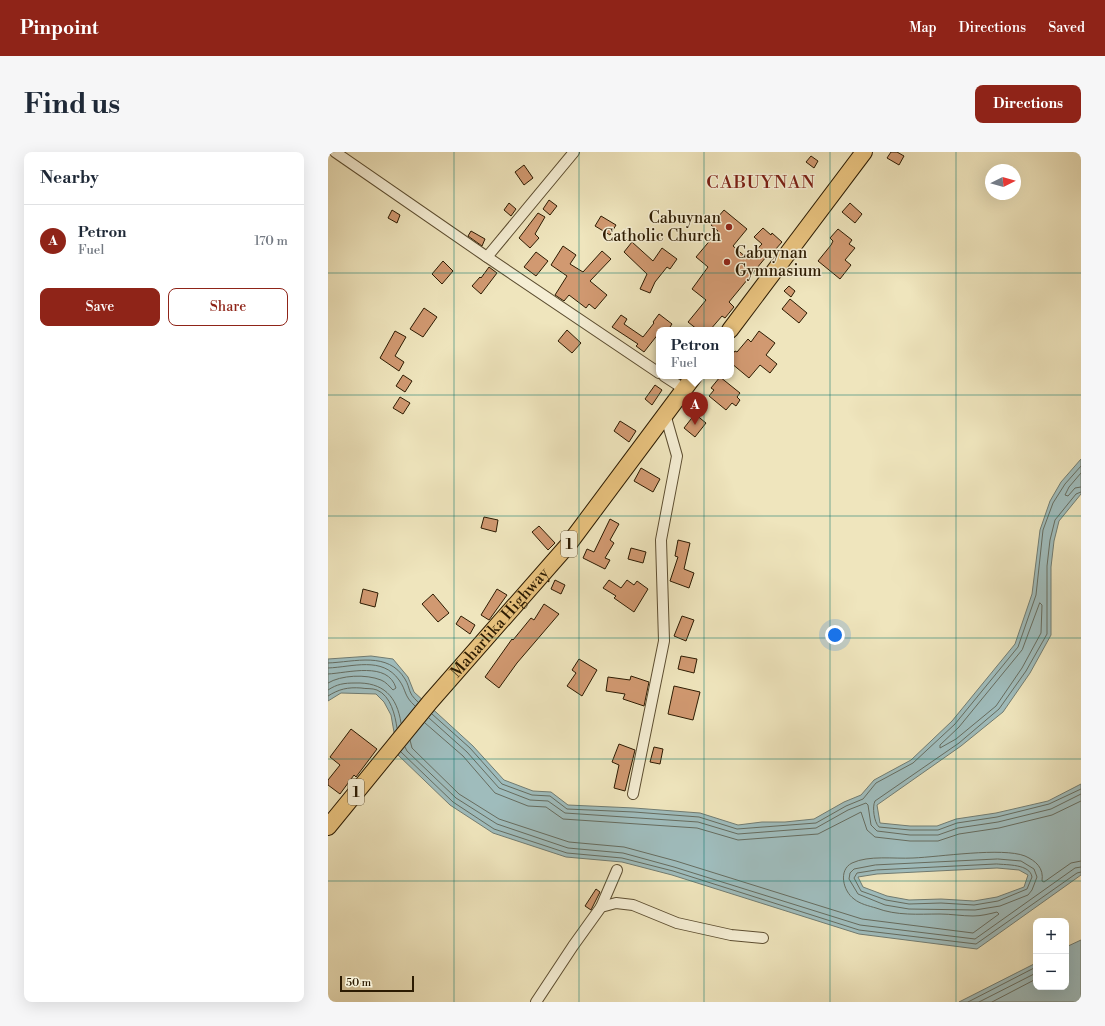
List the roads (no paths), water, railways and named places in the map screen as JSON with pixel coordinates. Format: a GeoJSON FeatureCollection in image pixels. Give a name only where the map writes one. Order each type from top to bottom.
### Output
{"type":"FeatureCollection","features":[{"type":"Feature","properties":{"kind":"highway"},"geometry":{"type":"LineString","coordinates":[[732,327],[864,152]]}},
{"type":"Feature","properties":{"kind":"highway","name":"Maharlika Highway"},"geometry":{"type":"LineString","coordinates":[[328,827],[430,702],[568,545],[692,379]]}},
{"type":"Feature","properties":{"kind":"street"},"geometry":{"type":"LineString","coordinates":[[335,152],[487,258],[656,371]]}},
{"type":"Feature","properties":{"kind":"street"},"geometry":{"type":"LineString","coordinates":[[487,258],[574,152]]}},
{"type":"Feature","properties":{"kind":"street"},"geometry":{"type":"LineString","coordinates":[[669,379],[684,389]]}},
{"type":"Feature","properties":{"kind":"street"},"geometry":{"type":"LineString","coordinates":[[634,794],[664,641],[661,540],[677,456],[665,414]]}},
{"type":"Feature","properties":{"kind":"street"},"geometry":{"type":"LineString","coordinates":[[536,1002],[601,907],[617,870]]}},
{"type":"Feature","properties":{"kind":"street"},"geometry":{"type":"LineString","coordinates":[[601,907],[616,903],[633,905],[677,923],[731,935],[763,938]]}},
{"type":"Feature","properties":{"kind":"water"},"geometry":{"type":"Polygon","coordinates":[[[1081,459],[1081,494],[1059,521],[1054,541],[1051,567],[1051,635],[1030,673],[1003,712],[961,746],[877,805],[880,823],[910,826],[937,826],[956,819],[996,813],[1048,801],[1081,784],[1081,875],[977,949],[859,934],[672,875],[622,862],[566,857],[493,833],[450,805],[398,755],[391,715],[384,702],[376,694],[341,693],[328,701],[328,659],[371,656],[393,659],[408,677],[414,692],[473,746],[504,780],[533,791],[551,792],[568,805],[700,813],[738,825],[814,819],[844,802],[861,795],[874,780],[911,760],[952,721],[1015,644],[1032,594],[1040,530],[1050,501],[1061,482],[1081,459]],[[997,868],[877,874],[858,877],[863,887],[887,896],[909,900],[941,899],[974,901],[997,897],[1024,887],[1028,875],[1019,870],[997,868]]]}},
{"type":"Feature","properties":{"kind":"water"},"geometry":{"type":"Polygon","coordinates":[[[1081,940],[1081,1002],[959,1002],[1033,965],[1033,990],[1069,990],[1069,946],[1081,940]]]}},
{"type":"Feature","properties":{"kind":"place","name":"Cabuynan Catholic Church"},"geometry":{"type":"Point","coordinates":[729,227]}},
{"type":"Feature","properties":{"kind":"place","name":"Cabuynan Gymnasium"},"geometry":{"type":"Point","coordinates":[727,262]}},
{"type":"Feature","properties":{"kind":"place","name":"Petron"},"geometry":{"type":"Point","coordinates":[695,425]}},
{"type":"Feature","properties":{"kind":"district","name":"CABUYNAN"},"geometry":{"type":"Point","coordinates":[761,182]}}]}
